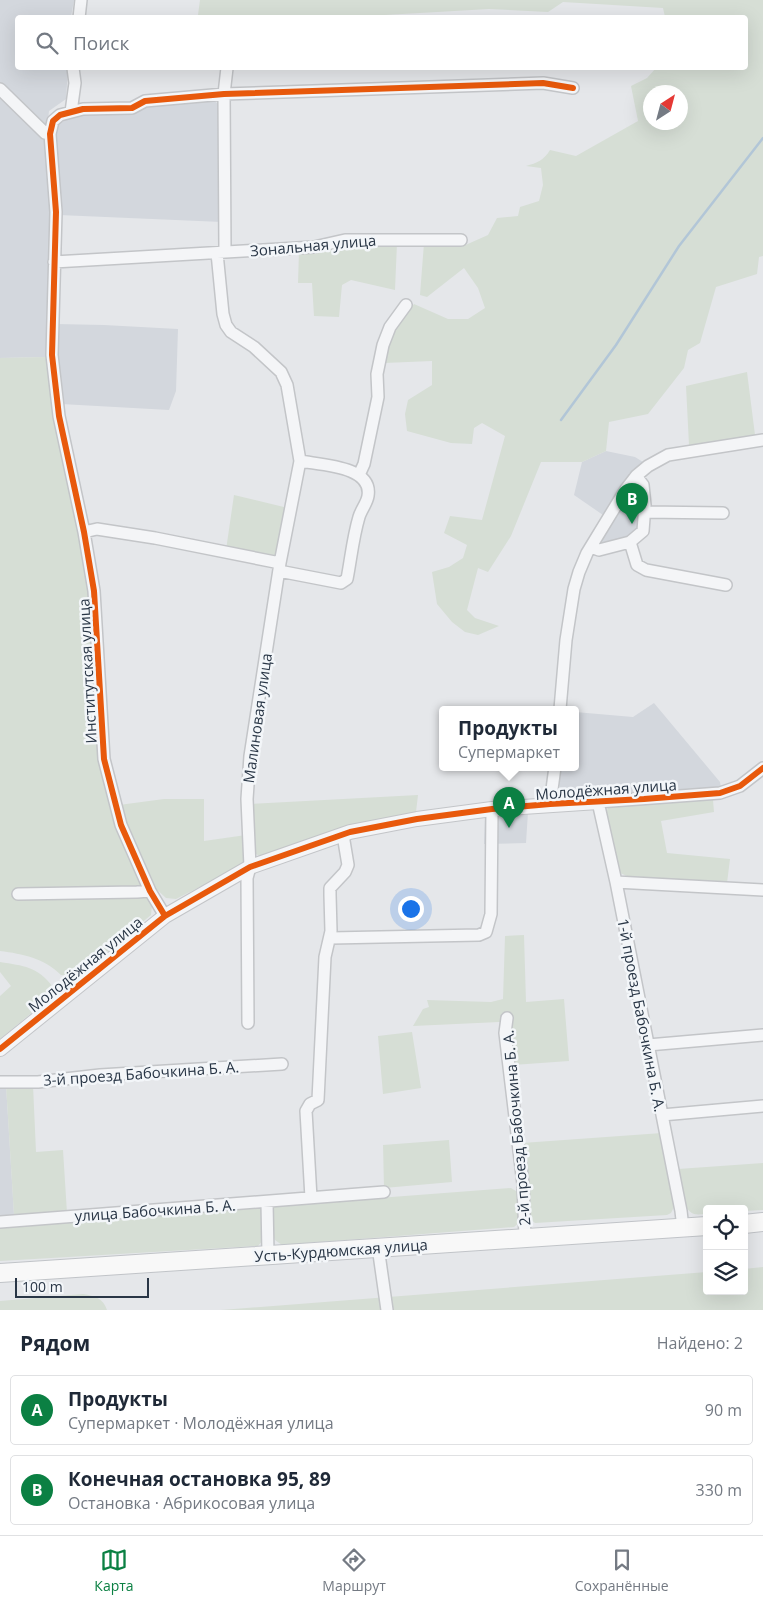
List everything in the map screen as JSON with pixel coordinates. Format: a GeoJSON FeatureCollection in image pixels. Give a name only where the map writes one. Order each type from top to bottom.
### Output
{"type":"FeatureCollection","features":[{"type":"Feature","properties":{"kind":"main road"},"geometry":{"type":"LineString","coordinates":[[748,1224],[763,1222]]}},
{"type":"Feature","properties":{"kind":"main road","name":"Усть-Курдюмская улица"},"geometry":{"type":"LineString","coordinates":[[0,1273],[703,1226]]}},
{"type":"Feature","properties":{"kind":"street"},"geometry":{"type":"LineString","coordinates":[[79,15],[81,0]]}},
{"type":"Feature","properties":{"kind":"street"},"geometry":{"type":"LineString","coordinates":[[71,112],[75,82],[74,70]]}},
{"type":"Feature","properties":{"kind":"street","name":"Малиновая улица"},"geometry":{"type":"LineString","coordinates":[[227,70],[224,94],[221,252],[223,314],[226,325],[231,332],[254,347],[281,372],[287,385],[300,461],[279,567],[250,756],[247,799],[250,867]]}},
{"type":"Feature","properties":{"kind":"street"},"geometry":{"type":"LineString","coordinates":[[0,90],[45,133],[50,134],[53,122],[60,115],[83,109],[132,108],[145,101],[224,94],[543,83],[573,88]]}},
{"type":"Feature","properties":{"kind":"street","name":"Институтская улица"},"geometry":{"type":"LineString","coordinates":[[50,134],[56,212],[52,355],[59,416],[84,532],[94,591],[104,759],[121,825],[150,891],[165,916]]}},
{"type":"Feature","properties":{"kind":"street","name":"Зональная улица"},"geometry":{"type":"LineString","coordinates":[[54,262],[314,247],[345,240],[461,240]]}},
{"type":"Feature","properties":{"kind":"street"},"geometry":{"type":"LineString","coordinates":[[360,475],[378,396],[377,374],[383,345],[390,327],[406,305]]}},
{"type":"Feature","properties":{"kind":"street"},"geometry":{"type":"LineString","coordinates":[[560,706],[566,640],[574,589],[579,572],[607,519],[636,476],[648,466],[668,455],[763,440]]}},
{"type":"Feature","properties":{"kind":"street"},"geometry":{"type":"LineString","coordinates":[[84,532],[97,529],[156,538],[341,583],[347,579],[359,516],[368,498],[368,486],[360,475],[352,471],[300,461]]}},
{"type":"Feature","properties":{"kind":"street"},"geometry":{"type":"LineString","coordinates":[[591,547],[599,550],[630,542],[643,531],[645,512],[643,486],[636,476]]}},
{"type":"Feature","properties":{"kind":"street"},"geometry":{"type":"LineString","coordinates":[[645,512],[723,513]]}},
{"type":"Feature","properties":{"kind":"street"},"geometry":{"type":"LineString","coordinates":[[630,542],[637,565],[646,570],[726,585]]}},
{"type":"Feature","properties":{"kind":"street","name":"Молодёжная улица"},"geometry":{"type":"LineString","coordinates":[[0,1049],[165,916],[250,867],[343,834],[417,819],[492,809],[550,804],[720,793],[740,786],[763,768]]}},
{"type":"Feature","properties":{"kind":"street"},"geometry":{"type":"LineString","coordinates":[[550,804],[554,771]]}},
{"type":"Feature","properties":{"kind":"street","name":"1-й проезд Бабочкина Б. А."},"geometry":{"type":"LineString","coordinates":[[598,802],[616,882],[683,1228]]}},
{"type":"Feature","properties":{"kind":"street"},"geometry":{"type":"LineString","coordinates":[[331,938],[479,935],[486,932],[491,914],[492,809]]}},
{"type":"Feature","properties":{"kind":"street"},"geometry":{"type":"LineString","coordinates":[[311,1198],[306,1111],[310,1104],[318,1100],[325,956],[331,938],[330,888],[345,872],[348,864],[343,834]]}},
{"type":"Feature","properties":{"kind":"street"},"geometry":{"type":"LineString","coordinates":[[248,1023],[246,878],[250,867]]}},
{"type":"Feature","properties":{"kind":"street"},"geometry":{"type":"LineString","coordinates":[[616,882],[763,890]]}},
{"type":"Feature","properties":{"kind":"street","name":"Молодёжная улица"},"geometry":{"type":"LineString","coordinates":[[18,894],[150,891]]}},
{"type":"Feature","properties":{"kind":"street","name":"2-й проезд Бабочкина Б. А."},"geometry":{"type":"LineString","coordinates":[[507,1018],[506,1033],[523,1184],[525,1238]]}},
{"type":"Feature","properties":{"kind":"street"},"geometry":{"type":"LineString","coordinates":[[648,1045],[763,1035]]}},
{"type":"Feature","properties":{"kind":"street","name":"3-й проезд Бабочкина Б. А."},"geometry":{"type":"LineString","coordinates":[[0,1082],[38,1082],[110,1075],[282,1064]]}},
{"type":"Feature","properties":{"kind":"street"},"geometry":{"type":"LineString","coordinates":[[662,1115],[763,1106]]}},
{"type":"Feature","properties":{"kind":"street","name":"улица Бабочкина Б. А."},"geometry":{"type":"LineString","coordinates":[[0,1222],[384,1192]]}},
{"type":"Feature","properties":{"kind":"street"},"geometry":{"type":"LineString","coordinates":[[266,1202],[268,1254]]}},
{"type":"Feature","properties":{"kind":"street"},"geometry":{"type":"LineString","coordinates":[[378,1247],[387,1310]]}},
{"type":"Feature","properties":{"kind":"shaded area"},"geometry":{"type":"Polygon","coordinates":[[[0,0],[74,0],[71,15],[15,15],[15,70],[68,70],[66,99],[49,111],[45,145],[50,210],[46,357],[0,358],[0,0]]]}},
{"type":"Feature","properties":{"kind":"shaded area"},"geometry":{"type":"Polygon","coordinates":[[[200,0],[763,0],[763,256],[759,257],[757,274],[716,287],[700,343],[688,350],[684,368],[648,414],[609,422],[606,451],[582,462],[541,462],[511,536],[488,572],[478,568],[467,610],[475,618],[499,626],[478,635],[465,632],[452,622],[437,604],[432,572],[449,567],[463,558],[467,545],[444,533],[450,516],[482,520],[505,436],[482,423],[474,428],[472,444],[451,443],[407,431],[405,414],[408,400],[432,385],[432,361],[384,363],[394,328],[414,304],[448,319],[468,319],[485,308],[478,288],[464,268],[427,297],[420,295],[424,243],[452,244],[461,247],[488,235],[497,218],[518,216],[520,207],[539,201],[543,185],[541,168],[526,166],[540,161],[550,150],[576,156],[638,121],[631,86],[647,78],[654,70],[748,70],[748,15],[665,15],[663,8],[563,2],[548,12],[489,9],[385,15],[198,15],[200,0]]]}},
{"type":"Feature","properties":{"kind":"shaded area"},"geometry":{"type":"Polygon","coordinates":[[[209,98],[221,107],[222,222],[59,215],[56,143],[58,125],[65,119],[73,116],[131,112],[148,104],[209,98]]]}},
{"type":"Feature","properties":{"kind":"shaded area"},"geometry":{"type":"Polygon","coordinates":[[[345,243],[397,243],[395,290],[351,280],[342,285],[339,317],[314,316],[312,283],[298,283],[299,251],[345,243]]]}},
{"type":"Feature","properties":{"kind":"shaded area"},"geometry":{"type":"Polygon","coordinates":[[[56,324],[178,329],[176,391],[169,410],[61,404],[55,355],[56,324]]]}},
{"type":"Feature","properties":{"kind":"shaded area"},"geometry":{"type":"Polygon","coordinates":[[[46,357],[53,418],[92,598],[100,758],[118,832],[152,905],[151,915],[80,974],[70,976],[61,975],[48,965],[33,958],[0,951],[0,358],[46,357]]]}},
{"type":"Feature","properties":{"kind":"shaded area"},"geometry":{"type":"Polygon","coordinates":[[[747,372],[755,435],[689,445],[686,386],[747,372]]]}},
{"type":"Feature","properties":{"kind":"shaded area"},"geometry":{"type":"Polygon","coordinates":[[[606,451],[635,457],[643,462],[629,476],[603,515],[574,495],[582,462],[606,451]]]}},
{"type":"Feature","properties":{"kind":"shaded area"},"geometry":{"type":"Polygon","coordinates":[[[632,494],[641,501],[639,528],[631,536],[604,544],[600,539],[624,497],[632,494]]]}},
{"type":"Feature","properties":{"kind":"shaded area"},"geometry":{"type":"Polygon","coordinates":[[[234,495],[288,508],[276,557],[226,550],[234,495]]]}},
{"type":"Feature","properties":{"kind":"shaded area"},"geometry":{"type":"Polygon","coordinates":[[[654,703],[720,782],[721,788],[570,799],[562,796],[559,784],[561,771],[579,771],[579,712],[633,717],[654,703]]]}},
{"type":"Feature","properties":{"kind":"shaded area"},"geometry":{"type":"Polygon","coordinates":[[[418,795],[416,812],[330,831],[261,857],[253,849],[251,804],[418,795]]]}},
{"type":"Feature","properties":{"kind":"shaded area"},"geometry":{"type":"Polygon","coordinates":[[[164,799],[204,799],[204,841],[246,835],[247,848],[242,864],[176,899],[166,898],[154,887],[125,823],[119,805],[164,799]]]}},
{"type":"Feature","properties":{"kind":"shaded area"},"geometry":{"type":"Polygon","coordinates":[[[713,800],[714,812],[661,821],[667,853],[730,859],[727,883],[627,876],[620,873],[614,866],[606,812],[608,808],[612,806],[713,800]]]}},
{"type":"Feature","properties":{"kind":"shaded area"},"geometry":{"type":"Polygon","coordinates":[[[528,812],[526,843],[484,844],[485,815],[528,812]]]}},
{"type":"Feature","properties":{"kind":"shaded area"},"geometry":{"type":"Polygon","coordinates":[[[524,935],[526,1002],[564,999],[569,1061],[513,1065],[511,1023],[413,1026],[423,1009],[429,1007],[427,1000],[491,1002],[503,999],[505,936],[524,935]]]}},
{"type":"Feature","properties":{"kind":"shaded area"},"geometry":{"type":"Polygon","coordinates":[[[0,962],[30,968],[41,975],[53,987],[52,996],[0,1039],[0,996],[11,986],[0,972],[0,962]]]}},
{"type":"Feature","properties":{"kind":"shaded area"},"geometry":{"type":"Polygon","coordinates":[[[412,1032],[421,1088],[383,1094],[378,1036],[412,1032]]]}},
{"type":"Feature","properties":{"kind":"shaded area"},"geometry":{"type":"Polygon","coordinates":[[[0,1085],[6,1085],[14,1215],[0,1216],[0,1085]]]}},
{"type":"Feature","properties":{"kind":"shaded area"},"geometry":{"type":"Polygon","coordinates":[[[6,1085],[33,1085],[36,1152],[63,1150],[67,1213],[14,1215],[6,1085]]]}},
{"type":"Feature","properties":{"kind":"shaded area"},"geometry":{"type":"Polygon","coordinates":[[[662,1133],[674,1207],[671,1213],[667,1215],[535,1223],[530,1219],[528,1215],[522,1143],[662,1133]]]}},
{"type":"Feature","properties":{"kind":"shaded area"},"geometry":{"type":"Polygon","coordinates":[[[449,1140],[452,1182],[384,1188],[383,1145],[449,1140]]]}},
{"type":"Feature","properties":{"kind":"shaded area"},"geometry":{"type":"Polygon","coordinates":[[[763,1163],[763,1210],[748,1211],[748,1205],[703,1205],[703,1214],[694,1214],[689,1211],[683,1201],[678,1169],[763,1163]]]}},
{"type":"Feature","properties":{"kind":"shaded area"},"geometry":{"type":"Polygon","coordinates":[[[511,1188],[521,1194],[520,1222],[514,1227],[282,1245],[275,1240],[273,1235],[273,1206],[511,1188]]]}},
{"type":"Feature","properties":{"kind":"shaded area"},"geometry":{"type":"Polygon","coordinates":[[[257,1205],[264,1210],[263,1240],[258,1246],[0,1261],[0,1227],[257,1205]]]}},
{"type":"Feature","properties":{"kind":"shaded area"},"geometry":{"type":"Polygon","coordinates":[[[763,1267],[763,1310],[221,1310],[703,1272],[703,1295],[748,1295],[748,1269],[763,1267]]]}},
{"type":"Feature","properties":{"kind":"shaded area"},"geometry":{"type":"Polygon","coordinates":[[[83,1294],[98,1298],[107,1310],[0,1310],[0,1301],[83,1294]]]}},
{"type":"Feature","properties":{"kind":"waterway"},"geometry":{"type":"LineString","coordinates":[[561,420],[616,345],[679,246],[763,138]]}},
{"type":"Feature","properties":{"kind":"cycle path"},"geometry":{"type":"LineString","coordinates":[[165,916],[150,891],[121,825],[104,759],[94,591],[84,532],[59,416],[52,355],[56,212],[50,134],[53,121],[60,115],[83,109],[132,108],[145,101],[224,94],[543,83],[573,88]]}},
{"type":"Feature","properties":{"kind":"cycle path"},"geometry":{"type":"LineString","coordinates":[[0,1049],[165,916],[250,867],[350,832],[417,819],[492,809],[550,804],[720,793],[740,786],[763,768]]}},
{"type":"Feature","properties":{"kind":"place","name":"Конечная остановка 95, 89"},"geometry":{"type":"Point","coordinates":[632,524]}},
{"type":"Feature","properties":{"kind":"place","name":"Продукты"},"geometry":{"type":"Point","coordinates":[509,828]}}]}
